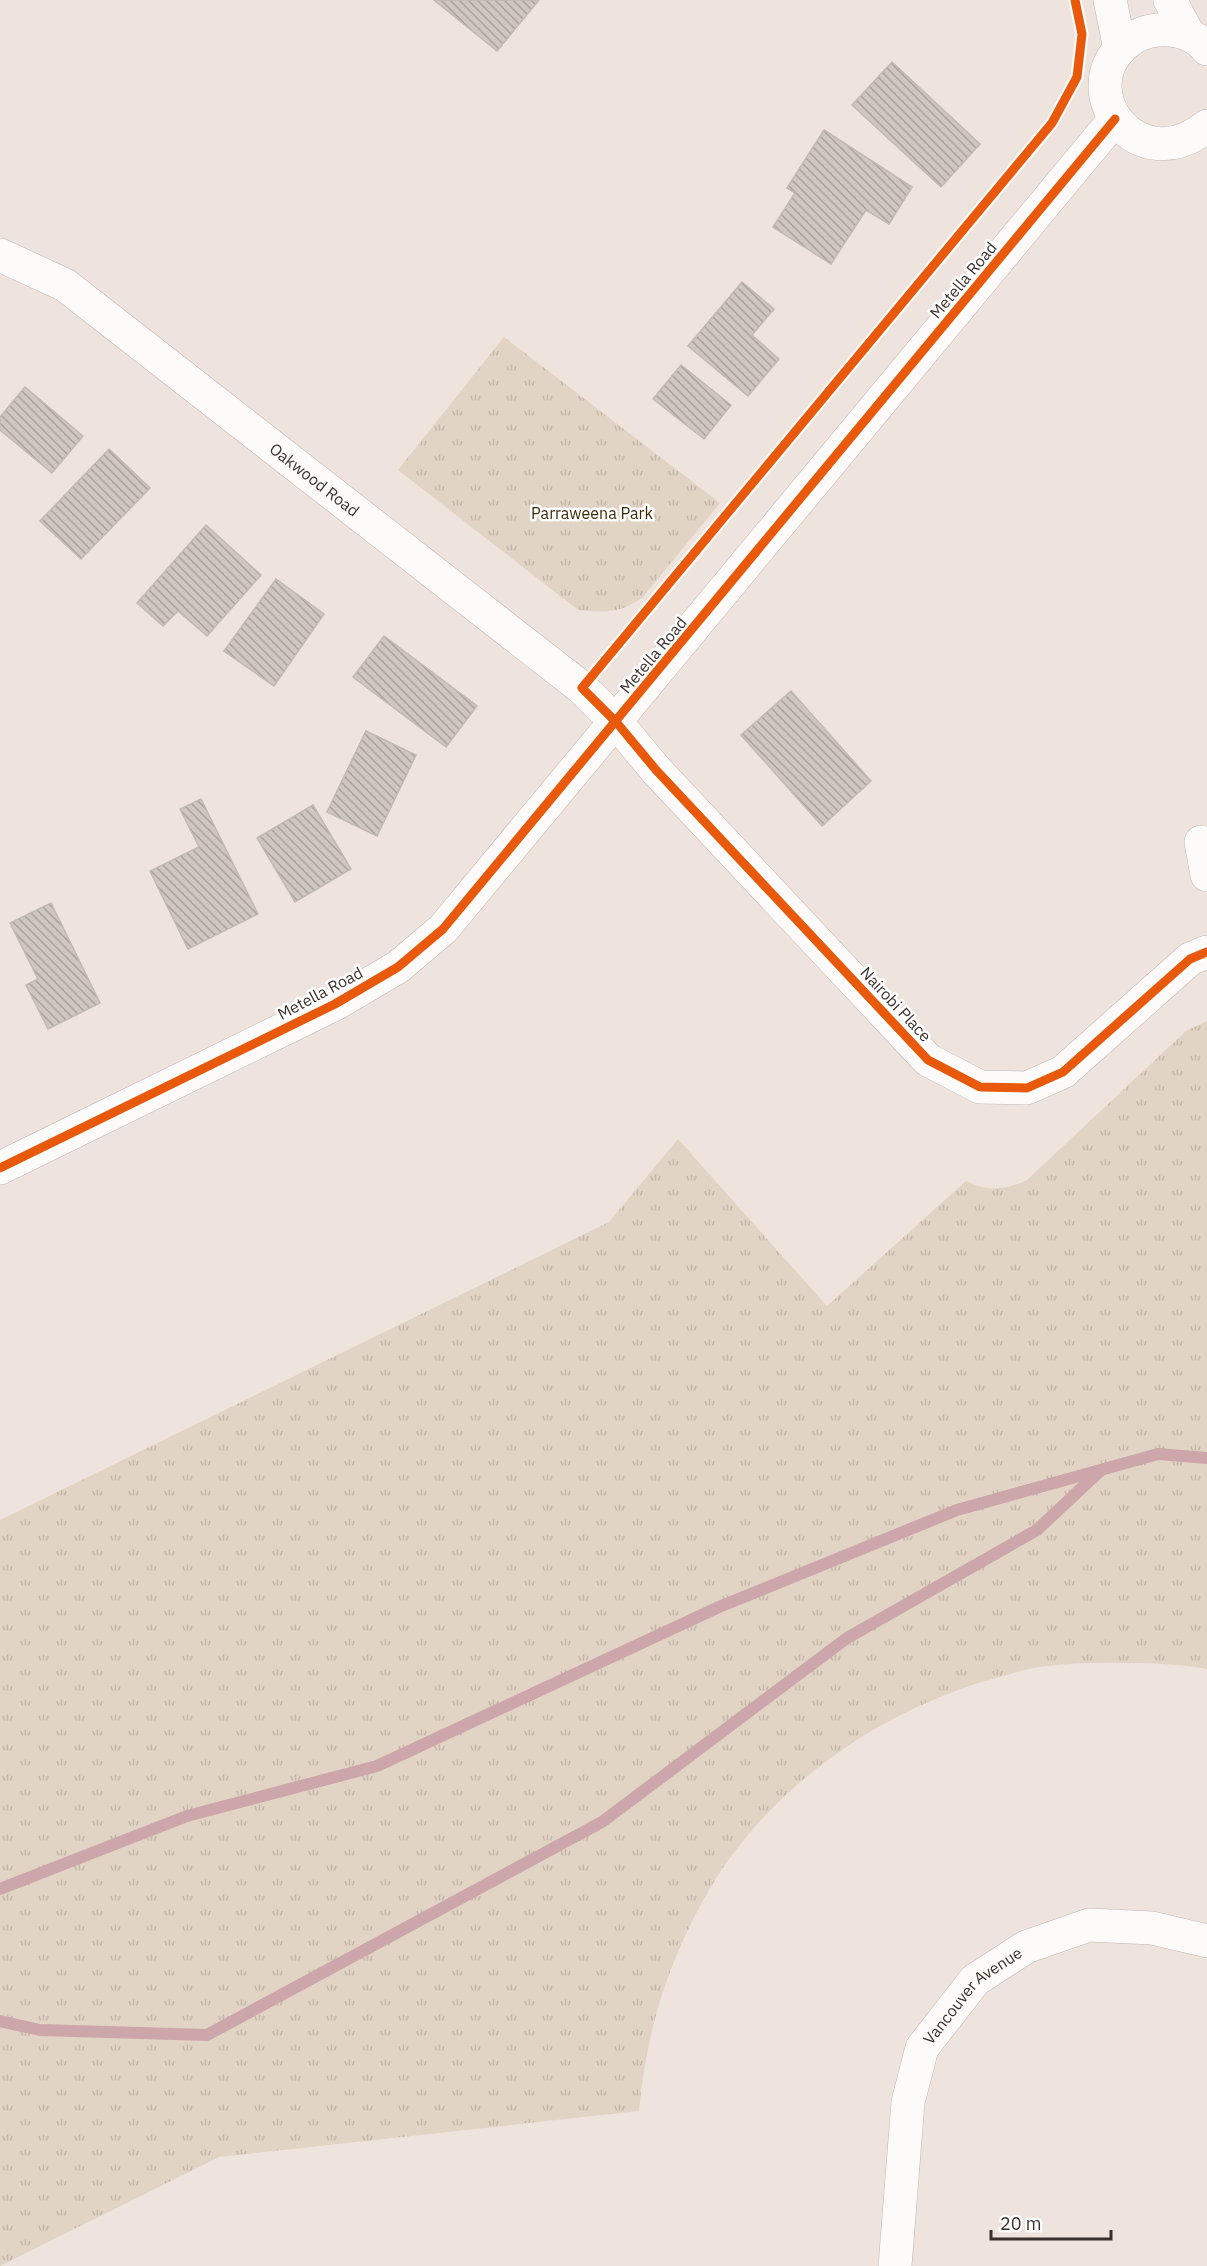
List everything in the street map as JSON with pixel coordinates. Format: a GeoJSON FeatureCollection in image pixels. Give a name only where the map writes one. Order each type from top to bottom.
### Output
{"type":"FeatureCollection","features":[{"type":"Feature","properties":{"kind":"street"},"geometry":{"type":"LineString","coordinates":[[1110,0],[1120,49]]}},
{"type":"Feature","properties":{"kind":"street"},"geometry":{"type":"LineString","coordinates":[[1170,0],[1197,41]]}},
{"type":"Feature","properties":{"kind":"street"},"geometry":{"type":"LineString","coordinates":[[1197,41],[1170,29],[1152,30],[1134,37],[1120,49],[1110,65],[1105,83],[1107,102],[1115,119],[1134,137],[1159,145],[1177,144],[1194,137],[1207,126]]}},
{"type":"Feature","properties":{"kind":"street","name":"Metella Road"},"geometry":{"type":"LineString","coordinates":[[0,1168],[335,1004],[398,967],[443,929],[617,723],[1115,119]]}},
{"type":"Feature","properties":{"kind":"street","name":"Oakwood Road"},"geometry":{"type":"LineString","coordinates":[[0,255],[66,285],[582,688],[617,723]]}},
{"type":"Feature","properties":{"kind":"street","name":"Nairobi Place"},"geometry":{"type":"LineString","coordinates":[[617,723],[656,770],[928,1060],[980,1087],[1027,1088],[1063,1072],[1190,959],[1207,952]]}},
{"type":"Feature","properties":{"kind":"street"},"geometry":{"type":"LineString","coordinates":[[1201,842],[1207,875]]}},
{"type":"Feature","properties":{"kind":"street","name":"Vancouver Avenue"},"geometry":{"type":"LineString","coordinates":[[895,2266],[908,2102],[922,2048],[975,1980],[1026,1947],[1089,1926],[1152,1928],[1207,1941]]}},
{"type":"Feature","properties":{"kind":"path"},"geometry":{"type":"LineString","coordinates":[[609,655],[1052,123],[1072,86]]}},
{"type":"Feature","properties":{"kind":"green space","name":"Parraweena Park"},"geometry":{"type":"Polygon","coordinates":[[[504,337],[720,503],[642,598],[626,607],[604,611],[578,610],[398,470],[504,337]]]}},
{"type":"Feature","properties":{"kind":"green space"},"geometry":{"type":"Polygon","coordinates":[[[1207,1021],[1207,1669],[1166,1664],[1083,1663],[1029,1669],[954,1692],[913,1709],[873,1730],[834,1755],[766,1814],[737,1848],[697,1911],[662,1994],[647,2051],[639,2111],[219,2157],[0,2266],[0,1520],[609,1222],[678,1139],[827,1306],[966,1181],[982,1187],[997,1188],[1027,1180],[1186,1031],[1207,1021]]]}},
{"type":"Feature","properties":{"kind":"building"},"geometry":{"type":"Polygon","coordinates":[[[434,0],[539,0],[497,51],[434,0]]]}},
{"type":"Feature","properties":{"kind":"building"},"geometry":{"type":"Polygon","coordinates":[[[892,62],[980,144],[941,187],[852,105],[892,62]]]}},
{"type":"Feature","properties":{"kind":"building"},"geometry":{"type":"Polygon","coordinates":[[[824,130],[912,187],[889,224],[866,210],[831,264],[773,227],[795,193],[787,188],[824,130]]]}},
{"type":"Feature","properties":{"kind":"building"},"geometry":{"type":"Polygon","coordinates":[[[742,282],[774,309],[752,335],[779,359],[748,396],[688,346],[742,282]]]}},
{"type":"Feature","properties":{"kind":"building"},"geometry":{"type":"Polygon","coordinates":[[[681,365],[731,405],[704,439],[653,399],[681,365]]]}},
{"type":"Feature","properties":{"kind":"building"},"geometry":{"type":"Polygon","coordinates":[[[25,387],[83,436],[52,473],[0,430],[0,417],[25,387]]]}},
{"type":"Feature","properties":{"kind":"building"},"geometry":{"type":"Polygon","coordinates":[[[109,449],[150,488],[81,559],[40,521],[109,449]]]}},
{"type":"Feature","properties":{"kind":"building"},"geometry":{"type":"Polygon","coordinates":[[[206,525],[261,575],[207,636],[178,611],[163,626],[137,603],[206,525]]]}},
{"type":"Feature","properties":{"kind":"building"},"geometry":{"type":"Polygon","coordinates":[[[276,579],[324,614],[274,686],[224,651],[276,579]]]}},
{"type":"Feature","properties":{"kind":"building"},"geometry":{"type":"Polygon","coordinates":[[[384,636],[477,706],[446,747],[353,677],[384,636]]]}},
{"type":"Feature","properties":{"kind":"building"},"geometry":{"type":"Polygon","coordinates":[[[791,691],[871,781],[822,826],[741,735],[791,691]]]}},
{"type":"Feature","properties":{"kind":"building"},"geometry":{"type":"Polygon","coordinates":[[[366,731],[416,755],[377,836],[327,812],[366,731]]]}},
{"type":"Feature","properties":{"kind":"building"},"geometry":{"type":"Polygon","coordinates":[[[201,799],[258,914],[188,949],[150,871],[199,847],[180,809],[201,799]]]}},
{"type":"Feature","properties":{"kind":"building"},"geometry":{"type":"Polygon","coordinates":[[[313,805],[351,869],[295,902],[257,838],[313,805]]]}},
{"type":"Feature","properties":{"kind":"building"},"geometry":{"type":"Polygon","coordinates":[[[51,903],[100,1003],[48,1029],[26,985],[38,979],[10,923],[51,903]]]}},
{"type":"Feature","properties":{"kind":"waterway"},"geometry":{"type":"LineString","coordinates":[[0,1889],[187,1816],[377,1766],[719,1607],[957,1510],[1158,1454],[1207,1458]]}},
{"type":"Feature","properties":{"kind":"waterway"},"geometry":{"type":"LineString","coordinates":[[0,2021],[40,2030],[207,2035],[602,1822],[847,1638],[1037,1530],[1100,1471]]}},
{"type":"Feature","properties":{"kind":"cycle path"},"geometry":{"type":"LineString","coordinates":[[1075,0],[1082,34],[1077,77],[1052,123],[582,688],[928,1060],[980,1087],[1027,1088],[1063,1072],[1190,959],[1207,952]]}},
{"type":"Feature","properties":{"kind":"cycle path"},"geometry":{"type":"LineString","coordinates":[[0,1168],[335,1004],[398,967],[443,929],[1115,119]]}}]}
